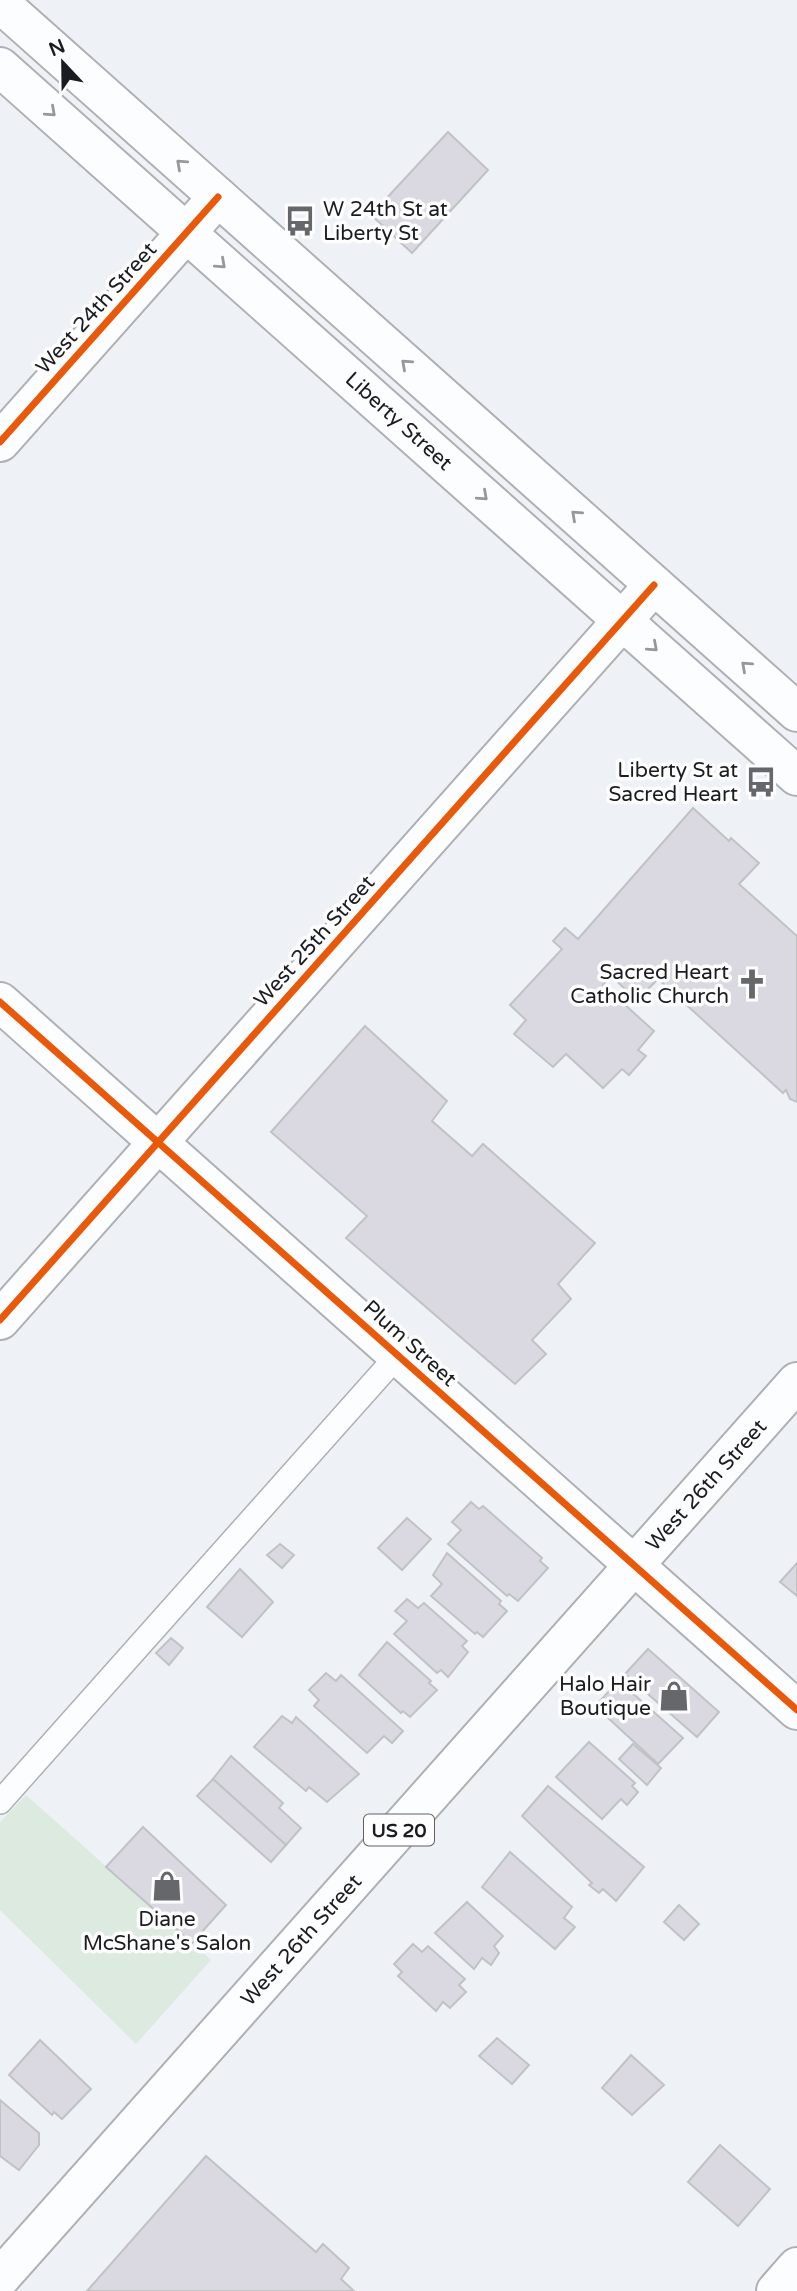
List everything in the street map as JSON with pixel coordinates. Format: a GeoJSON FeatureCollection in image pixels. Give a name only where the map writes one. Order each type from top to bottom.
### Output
{"type":"FeatureCollection","features":[{"type":"Feature","properties":{"kind":"main road"},"geometry":{"type":"LineString","coordinates":[[0,3],[797,712]]}},
{"type":"Feature","properties":{"kind":"main road","name":"Liberty Street"},"geometry":{"type":"LineString","coordinates":[[0,67],[797,776]]}},
{"type":"Feature","properties":{"kind":"main road","name":"West 24th Street"},"geometry":{"type":"LineString","coordinates":[[0,442],[218,197]]}},
{"type":"Feature","properties":{"kind":"main road","name":"West 25th Street"},"geometry":{"type":"LineString","coordinates":[[0,1320],[654,585]]}},
{"type":"Feature","properties":{"kind":"main road","name":"Plum Street"},"geometry":{"type":"LineString","coordinates":[[0,1002],[797,1710]]}},
{"type":"Feature","properties":{"kind":"main road","name":"West 26th Street"},"geometry":{"type":"LineString","coordinates":[[0,2278],[797,1382]]}},
{"type":"Feature","properties":{"kind":"main road"},"geometry":{"type":"LineString","coordinates":[[776,2291],[797,2267]]}},
{"type":"Feature","properties":{"kind":"lane"},"geometry":{"type":"LineString","coordinates":[[0,1802],[398,1356]]}},
{"type":"Feature","properties":{"kind":"shaded area"},"geometry":{"type":"Polygon","coordinates":[[[26,1795],[211,1960],[136,2044],[0,1910],[0,1822],[26,1795]]]}},
{"type":"Feature","properties":{"kind":"building"},"geometry":{"type":"Polygon","coordinates":[[[448,132],[488,170],[412,253],[371,215],[448,132]]]}},
{"type":"Feature","properties":{"kind":"building"},"geometry":{"type":"Polygon","coordinates":[[[693,808],[729,841],[731,838],[759,863],[739,884],[797,936],[797,1102],[790,1099],[786,1090],[783,1093],[658,979],[637,1000],[611,976],[603,985],[654,1031],[638,1050],[646,1056],[629,1075],[622,1069],[603,1088],[566,1054],[553,1067],[514,1034],[526,1020],[510,1005],[562,949],[553,941],[565,928],[578,939],[693,808]]]}},
{"type":"Feature","properties":{"kind":"building"},"geometry":{"type":"Polygon","coordinates":[[[365,1026],[447,1101],[432,1121],[472,1156],[483,1144],[595,1243],[558,1284],[571,1299],[532,1340],[546,1354],[515,1384],[346,1238],[367,1216],[271,1132],[365,1026]]]}},
{"type":"Feature","properties":{"kind":"building"},"geometry":{"type":"Polygon","coordinates":[[[471,1502],[479,1509],[483,1506],[542,1558],[540,1561],[548,1568],[518,1601],[509,1594],[507,1596],[448,1544],[461,1530],[452,1522],[471,1502]]]}},
{"type":"Feature","properties":{"kind":"building"},"geometry":{"type":"Polygon","coordinates":[[[407,1518],[431,1539],[402,1570],[378,1548],[407,1518]]]}},
{"type":"Feature","properties":{"kind":"building"},"geometry":{"type":"Polygon","coordinates":[[[280,1544],[294,1555],[282,1568],[267,1555],[280,1544]]]}},
{"type":"Feature","properties":{"kind":"building"},"geometry":{"type":"Polygon","coordinates":[[[447,1553],[501,1601],[499,1604],[507,1611],[483,1637],[477,1632],[475,1634],[431,1596],[442,1584],[433,1575],[447,1553]]]}},
{"type":"Feature","properties":{"kind":"building"},"geometry":{"type":"Polygon","coordinates":[[[797,1563],[797,1596],[780,1582],[797,1563]]]}},
{"type":"Feature","properties":{"kind":"building"},"geometry":{"type":"Polygon","coordinates":[[[240,1569],[273,1602],[242,1637],[207,1607],[240,1569]]]}},
{"type":"Feature","properties":{"kind":"building"},"geometry":{"type":"Polygon","coordinates":[[[407,1599],[418,1608],[424,1603],[467,1641],[462,1646],[468,1652],[448,1677],[441,1670],[437,1673],[394,1634],[407,1621],[395,1611],[407,1599]]]}},
{"type":"Feature","properties":{"kind":"building"},"geometry":{"type":"Polygon","coordinates":[[[171,1638],[183,1648],[169,1665],[156,1653],[171,1638]]]}},
{"type":"Feature","properties":{"kind":"building"},"geometry":{"type":"Polygon","coordinates":[[[387,1642],[431,1681],[429,1683],[437,1690],[410,1717],[403,1711],[401,1713],[359,1675],[387,1642]]]}},
{"type":"Feature","properties":{"kind":"building"},"geometry":{"type":"Polygon","coordinates":[[[648,1649],[719,1712],[697,1737],[625,1674],[648,1649]]]}},
{"type":"Feature","properties":{"kind":"building"},"geometry":{"type":"Polygon","coordinates":[[[326,1673],[336,1681],[341,1675],[403,1731],[392,1743],[384,1736],[367,1753],[314,1706],[319,1700],[309,1690],[326,1673]]]}},
{"type":"Feature","properties":{"kind":"building"},"geometry":{"type":"Polygon","coordinates":[[[619,1681],[683,1738],[658,1764],[595,1706],[619,1681]]]}},
{"type":"Feature","properties":{"kind":"building"},"geometry":{"type":"Polygon","coordinates":[[[282,1716],[292,1723],[296,1717],[359,1774],[327,1802],[309,1787],[306,1791],[254,1747],[282,1716]]]}},
{"type":"Feature","properties":{"kind":"building"},"geometry":{"type":"Polygon","coordinates":[[[589,1742],[635,1783],[632,1786],[638,1792],[627,1805],[621,1799],[602,1819],[556,1777],[589,1742]]]}},
{"type":"Feature","properties":{"kind":"building"},"geometry":{"type":"Polygon","coordinates":[[[633,1744],[661,1768],[647,1785],[619,1759],[633,1744]]]}},
{"type":"Feature","properties":{"kind":"building"},"geometry":{"type":"Polygon","coordinates":[[[231,1756],[283,1803],[279,1808],[301,1828],[286,1845],[213,1779],[231,1756]]]}},
{"type":"Feature","properties":{"kind":"building"},"geometry":{"type":"Polygon","coordinates":[[[213,1779],[286,1845],[271,1862],[197,1796],[213,1779]]]}},
{"type":"Feature","properties":{"kind":"building"},"geometry":{"type":"Polygon","coordinates":[[[548,1786],[644,1867],[616,1901],[603,1889],[599,1893],[589,1885],[592,1883],[522,1816],[548,1786]]]}},
{"type":"Feature","properties":{"kind":"building"},"geometry":{"type":"Polygon","coordinates":[[[143,1827],[226,1905],[192,1943],[106,1867],[143,1827]]]}},
{"type":"Feature","properties":{"kind":"building"},"geometry":{"type":"Polygon","coordinates":[[[510,1852],[572,1907],[564,1918],[575,1927],[555,1949],[482,1887],[510,1852]]]}},
{"type":"Feature","properties":{"kind":"building"},"geometry":{"type":"Polygon","coordinates":[[[467,1902],[503,1936],[494,1946],[499,1953],[491,1965],[482,1958],[474,1969],[435,1933],[467,1902]]]}},
{"type":"Feature","properties":{"kind":"building"},"geometry":{"type":"Polygon","coordinates":[[[679,1905],[699,1924],[684,1940],[664,1922],[679,1905]]]}},
{"type":"Feature","properties":{"kind":"building"},"geometry":{"type":"Polygon","coordinates":[[[413,1944],[422,1952],[428,1946],[465,1979],[459,1985],[466,1992],[450,2008],[443,2002],[436,2011],[398,1976],[402,1972],[394,1964],[413,1944]]]}},
{"type":"Feature","properties":{"kind":"building"},"geometry":{"type":"Polygon","coordinates":[[[497,2038],[529,2065],[512,2084],[479,2056],[497,2038]]]}},
{"type":"Feature","properties":{"kind":"building"},"geometry":{"type":"Polygon","coordinates":[[[40,2040],[91,2089],[62,2119],[54,2112],[52,2115],[9,2075],[40,2040]]]}},
{"type":"Feature","properties":{"kind":"building"},"geometry":{"type":"Polygon","coordinates":[[[631,2055],[664,2085],[632,2115],[602,2088],[631,2055]]]}},
{"type":"Feature","properties":{"kind":"building"},"geometry":{"type":"Polygon","coordinates":[[[0,2100],[39,2133],[39,2145],[19,2170],[0,2156],[0,2100]]]}},
{"type":"Feature","properties":{"kind":"building"},"geometry":{"type":"Polygon","coordinates":[[[720,2145],[770,2189],[738,2226],[688,2182],[720,2145]]]}},
{"type":"Feature","properties":{"kind":"building"},"geometry":{"type":"Polygon","coordinates":[[[206,2156],[316,2252],[323,2244],[349,2268],[341,2279],[354,2291],[87,2291],[206,2156]]]}},
{"type":"Feature","properties":{"kind":"cycle path"},"geometry":{"type":"LineString","coordinates":[[0,442],[218,197]]}},
{"type":"Feature","properties":{"kind":"cycle path"},"geometry":{"type":"LineString","coordinates":[[0,1320],[654,585]]}},
{"type":"Feature","properties":{"kind":"cycle path"},"geometry":{"type":"LineString","coordinates":[[0,1002],[797,1710]]}},
{"type":"Feature","properties":{"kind":"place","name":"W 24th St at Liberty St"},"geometry":{"type":"Point","coordinates":[300,221]}},
{"type":"Feature","properties":{"kind":"place","name":"Liberty St at Sacred Heart"},"geometry":{"type":"Point","coordinates":[761,782]}},
{"type":"Feature","properties":{"kind":"place","name":"Sacred Heart Catholic Church"},"geometry":{"type":"Point","coordinates":[752,984]}},
{"type":"Feature","properties":{"kind":"place","name":"Halo Hair Boutique"},"geometry":{"type":"Point","coordinates":[674,1696]}},
{"type":"Feature","properties":{"kind":"place","name":"Diane McShane's Salon"},"geometry":{"type":"Point","coordinates":[167,1886]}}]}
